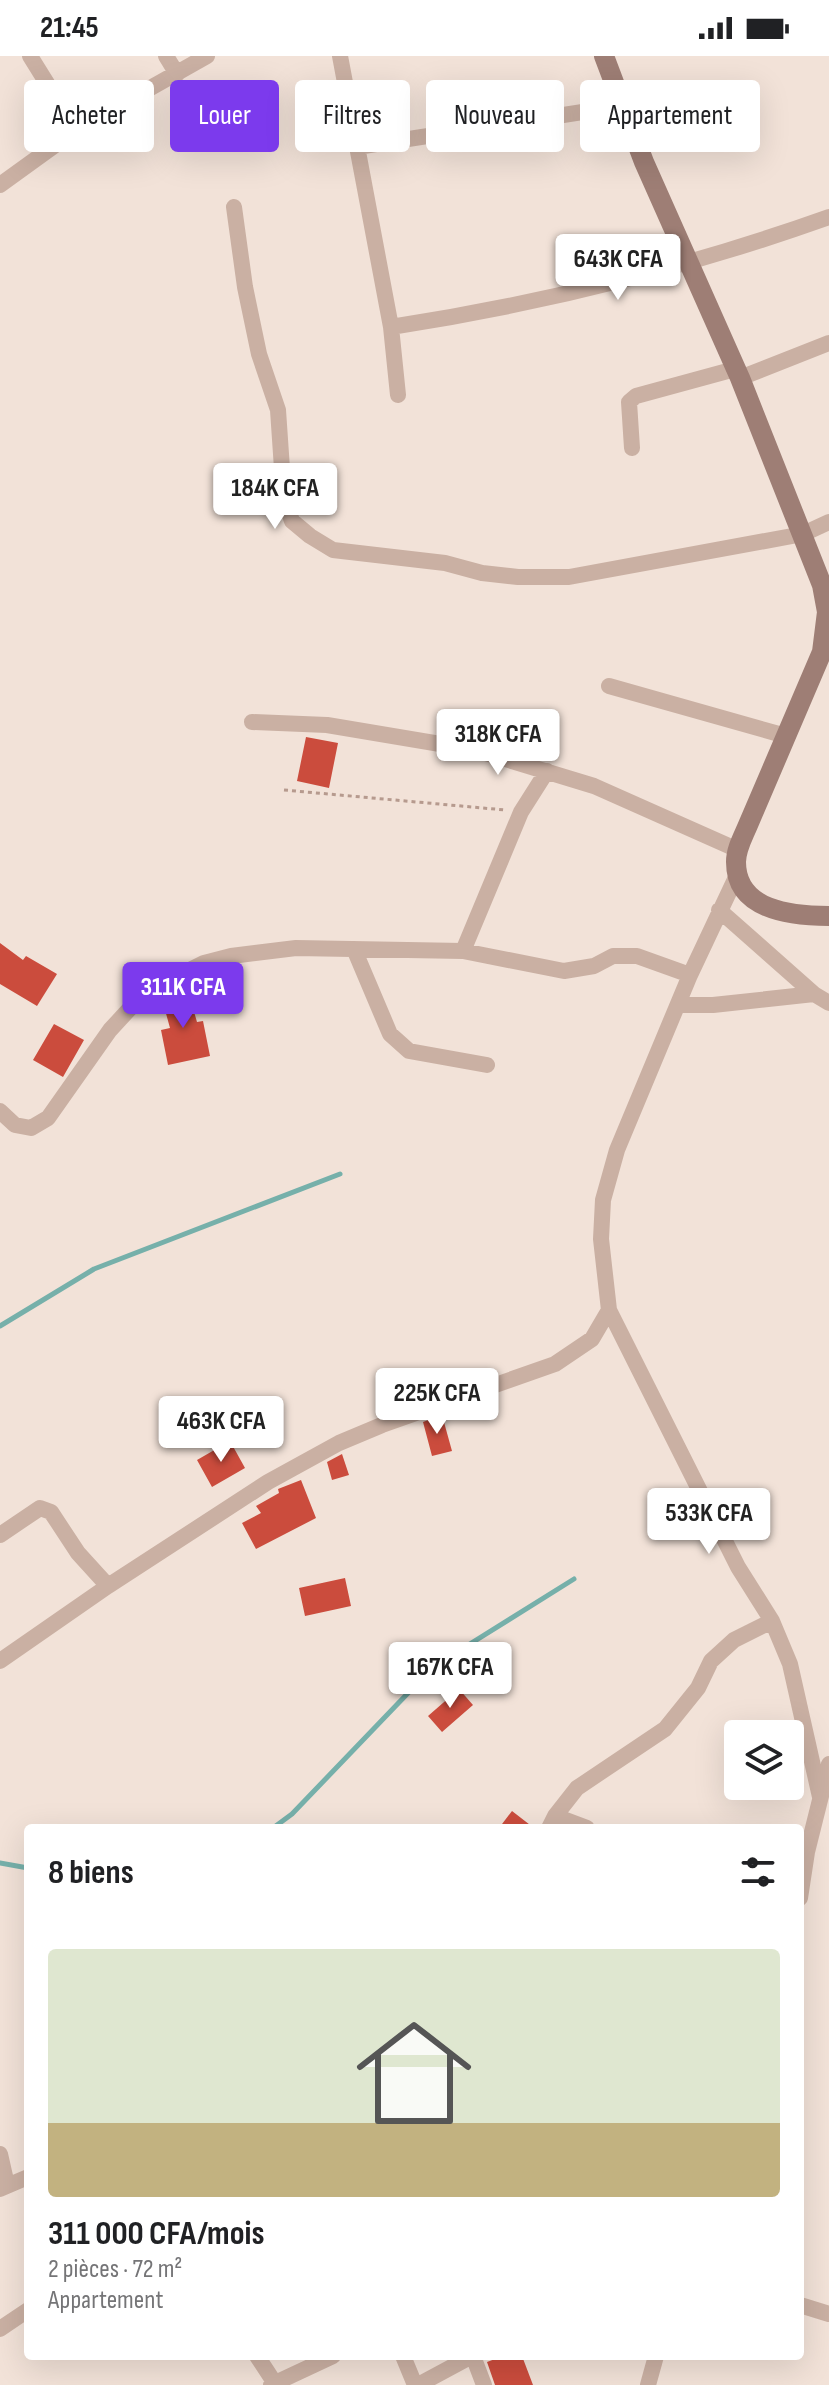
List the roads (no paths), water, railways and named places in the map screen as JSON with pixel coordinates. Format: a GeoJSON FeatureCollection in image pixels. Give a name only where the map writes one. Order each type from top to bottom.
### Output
{"type":"FeatureCollection","features":[{"type":"Feature","properties":{"kind":"street"},"geometry":{"type":"LineString","coordinates":[[30,56],[45,80]]}},
{"type":"Feature","properties":{"kind":"street"},"geometry":{"type":"LineString","coordinates":[[166,56],[177,74]]}},
{"type":"Feature","properties":{"kind":"street"},"geometry":{"type":"LineString","coordinates":[[154,87],[207,56]]}},
{"type":"Feature","properties":{"kind":"street"},"geometry":{"type":"LineString","coordinates":[[340,56],[344,80]]}},
{"type":"Feature","properties":{"kind":"street"},"geometry":{"type":"LineString","coordinates":[[604,56],[612,80]]}},
{"type":"Feature","properties":{"kind":"street"},"geometry":{"type":"LineString","coordinates":[[410,139],[580,112]]}},
{"type":"Feature","properties":{"kind":"street"},"geometry":{"type":"LineString","coordinates":[[0,185],[46,152]]}},
{"type":"Feature","properties":{"kind":"street"},"geometry":{"type":"LineString","coordinates":[[358,152],[391,327],[398,395]]}},
{"type":"Feature","properties":{"kind":"street"},"geometry":{"type":"LineString","coordinates":[[641,152],[803,534],[822,585],[827,612],[828,632],[822,652],[738,850],[738,873],[743,887],[754,901],[766,909],[829,916]]}},
{"type":"Feature","properties":{"kind":"street"},"geometry":{"type":"LineString","coordinates":[[234,207],[245,287],[259,354],[278,410],[284,498],[292,521],[333,550],[445,563],[482,573],[569,577],[803,534],[829,522]]}},
{"type":"Feature","properties":{"kind":"street"},"geometry":{"type":"LineString","coordinates":[[391,327],[553,298],[690,263],[829,217]]}},
{"type":"Feature","properties":{"kind":"street"},"geometry":{"type":"LineString","coordinates":[[632,448],[627,411],[629,402],[636,396],[737,374],[829,343]]}},
{"type":"Feature","properties":{"kind":"street"},"geometry":{"type":"LineString","coordinates":[[609,686],[786,736]]}},
{"type":"Feature","properties":{"kind":"street"},"geometry":{"type":"LineString","coordinates":[[252,722],[327,725],[476,750],[594,786],[738,850]]}},
{"type":"Feature","properties":{"kind":"street"},"geometry":{"type":"LineString","coordinates":[[463,951],[521,812],[547,771]]}},
{"type":"Feature","properties":{"kind":"street"},"geometry":{"type":"LineString","coordinates":[[738,873],[690,975],[617,1150],[603,1200],[601,1239],[609,1310],[731,1554],[772,1621],[790,1664],[820,1797]]}},
{"type":"Feature","properties":{"kind":"street"},"geometry":{"type":"LineString","coordinates":[[719,910],[822,998]]}},
{"type":"Feature","properties":{"kind":"street"},"geometry":{"type":"LineString","coordinates":[[0,1111],[15,1125],[31,1128],[48,1118],[110,1030],[134,1004],[168,981],[204,963],[231,956],[296,948],[463,951],[564,971],[594,966],[613,956],[637,956],[690,975]]}},
{"type":"Feature","properties":{"kind":"street"},"geometry":{"type":"LineString","coordinates":[[354,949],[390,1034],[409,1051],[487,1065]]}},
{"type":"Feature","properties":{"kind":"street"},"geometry":{"type":"LineString","coordinates":[[679,1005],[822,998]]}},
{"type":"Feature","properties":{"kind":"street"},"geometry":{"type":"LineString","coordinates":[[0,1661],[268,1482],[339,1443],[382,1425],[555,1364],[592,1339],[609,1310]]}},
{"type":"Feature","properties":{"kind":"street"},"geometry":{"type":"LineString","coordinates":[[0,1535],[40,1508],[51,1512],[78,1553],[108,1586]]}},
{"type":"Feature","properties":{"kind":"street"},"geometry":{"type":"LineString","coordinates":[[552,1822],[577,1788],[665,1729],[698,1688],[711,1661],[734,1640],[772,1621]]}},
{"type":"Feature","properties":{"kind":"street"},"geometry":{"type":"LineString","coordinates":[[804,1852],[829,1764]]}},
{"type":"Feature","properties":{"kind":"street"},"geometry":{"type":"LineString","coordinates":[[0,2154],[3,2187],[24,2179]]}},
{"type":"Feature","properties":{"kind":"street"},"geometry":{"type":"LineString","coordinates":[[804,2306],[829,2314]]}},
{"type":"Feature","properties":{"kind":"street"},"geometry":{"type":"LineString","coordinates":[[0,2329],[24,2313]]}},
{"type":"Feature","properties":{"kind":"street"},"geometry":{"type":"LineString","coordinates":[[259,2360],[274,2384],[325,2360]]}},
{"type":"Feature","properties":{"kind":"street"},"geometry":{"type":"LineString","coordinates":[[405,2360],[417,2385],[464,2360]]}},
{"type":"Feature","properties":{"kind":"street"},"geometry":{"type":"LineString","coordinates":[[474,2360],[484,2385]]}},
{"type":"Feature","properties":{"kind":"street"},"geometry":{"type":"LineString","coordinates":[[648,2385],[655,2360]]}},
{"type":"Feature","properties":{"kind":"waterway"},"geometry":{"type":"LineString","coordinates":[[0,1326],[94,1269],[340,1174]]}},
{"type":"Feature","properties":{"kind":"waterway"},"geometry":{"type":"LineString","coordinates":[[278,1824],[292,1814],[433,1667],[574,1579]]}},
{"type":"Feature","properties":{"kind":"waterway"},"geometry":{"type":"LineString","coordinates":[[0,1863],[24,1867]]}}]}
